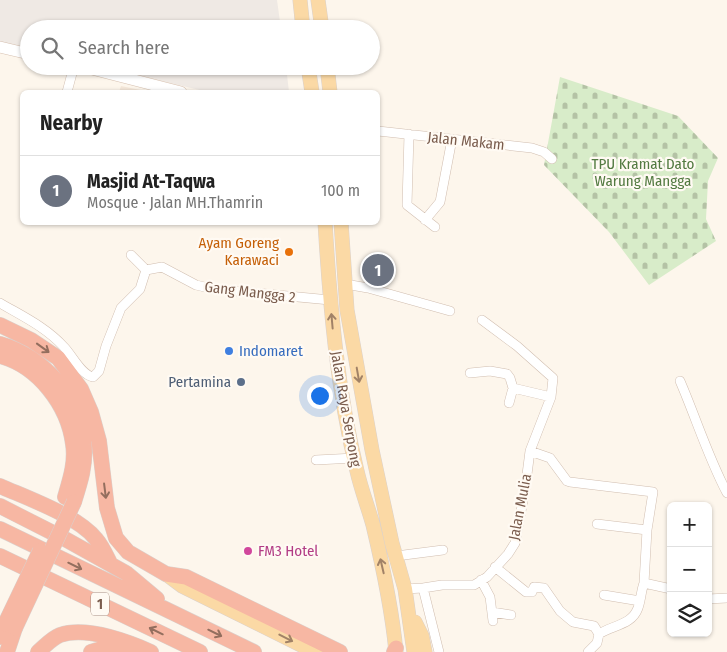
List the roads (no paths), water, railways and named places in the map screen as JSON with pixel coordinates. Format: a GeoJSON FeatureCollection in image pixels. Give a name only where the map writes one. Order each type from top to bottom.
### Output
{"type":"FeatureCollection","features":[{"type":"Feature","properties":{"kind":"highway"},"geometry":{"type":"LineString","coordinates":[[0,324],[31,340],[58,358],[81,389],[91,412],[99,440],[107,508],[116,538],[128,552],[166,574],[186,577],[340,652]]}},
{"type":"Feature","properties":{"kind":"highway"},"geometry":{"type":"LineString","coordinates":[[0,344],[13,348],[37,361],[62,387],[76,413],[84,445],[83,474],[7,630],[7,652]]}},
{"type":"Feature","properties":{"kind":"highway"},"geometry":{"type":"LineString","coordinates":[[0,356],[9,358],[32,371],[54,397],[67,418],[74,445],[69,500]]}},
{"type":"Feature","properties":{"kind":"highway"},"geometry":{"type":"LineString","coordinates":[[0,486],[77,522],[96,538],[111,565]]}},
{"type":"Feature","properties":{"kind":"highway"},"geometry":{"type":"LineString","coordinates":[[0,506],[126,573],[176,614]]}},
{"type":"Feature","properties":{"kind":"highway","name":"1"},"geometry":{"type":"LineString","coordinates":[[0,529],[254,652]]}},
{"type":"Feature","properties":{"kind":"highway","name":"1"},"geometry":{"type":"LineString","coordinates":[[0,556],[200,652]]}},
{"type":"Feature","properties":{"kind":"highway"},"geometry":{"type":"LineString","coordinates":[[38,652],[60,636],[73,633],[118,638],[150,652]]}},
{"type":"Feature","properties":{"kind":"highway"},"geometry":{"type":"LineString","coordinates":[[91,652],[104,648],[128,646],[150,652]]}},
{"type":"Feature","properties":{"kind":"main road"},"geometry":{"type":"LineString","coordinates":[[300,0],[302,20]]}},
{"type":"Feature","properties":{"kind":"main road"},"geometry":{"type":"LineString","coordinates":[[318,0],[321,20]]}},
{"type":"Feature","properties":{"kind":"main road"},"geometry":{"type":"LineString","coordinates":[[0,47],[20,52]]}},
{"type":"Feature","properties":{"kind":"main road"},"geometry":{"type":"LineString","coordinates":[[115,75],[173,90]]}},
{"type":"Feature","properties":{"kind":"main road"},"geometry":{"type":"LineString","coordinates":[[309,75],[312,90]]}},
{"type":"Feature","properties":{"kind":"main road"},"geometry":{"type":"LineString","coordinates":[[328,75],[330,90]]}},
{"type":"Feature","properties":{"kind":"main road","name":"Jalan Raya Serpong"},"geometry":{"type":"LineString","coordinates":[[325,225],[333,339],[343,401],[388,591],[398,651]]}},
{"type":"Feature","properties":{"kind":"main road"},"geometry":{"type":"LineString","coordinates":[[341,225],[347,310],[372,450],[405,589],[413,633],[414,652]]}},
{"type":"Feature","properties":{"kind":"main road"},"geometry":{"type":"LineString","coordinates":[[326,243],[342,242]]}},
{"type":"Feature","properties":{"kind":"main road"},"geometry":{"type":"LineString","coordinates":[[166,574],[182,586],[315,652]]}},
{"type":"Feature","properties":{"kind":"main road","name":"Jalan Raya Serpong"},"geometry":{"type":"LineString","coordinates":[[388,591],[413,633]]}},
{"type":"Feature","properties":{"kind":"main road"},"geometry":{"type":"LineString","coordinates":[[398,651],[413,633]]}},
{"type":"Feature","properties":{"kind":"main road"},"geometry":{"type":"LineString","coordinates":[[413,633],[425,652]]}},
{"type":"Feature","properties":{"kind":"street"},"geometry":{"type":"LineString","coordinates":[[68,90],[72,75]]}},
{"type":"Feature","properties":{"kind":"street","name":"Jalan Makam"},"geometry":{"type":"LineString","coordinates":[[380,131],[532,148],[544,152],[552,159]]}},
{"type":"Feature","properties":{"kind":"street"},"geometry":{"type":"LineString","coordinates":[[409,134],[409,172],[406,203],[408,207],[435,226]]}},
{"type":"Feature","properties":{"kind":"street"},"geometry":{"type":"LineString","coordinates":[[425,220],[440,202],[452,139]]}},
{"type":"Feature","properties":{"kind":"street"},"geometry":{"type":"LineString","coordinates":[[0,302],[45,329],[64,346],[87,375],[93,377],[99,371],[106,346],[121,308],[140,289],[146,270],[132,256]]}},
{"type":"Feature","properties":{"kind":"street","name":"Gang Mangga 2"},"geometry":{"type":"LineString","coordinates":[[146,270],[162,267],[196,285],[213,289],[330,300]]}},
{"type":"Feature","properties":{"kind":"street"},"geometry":{"type":"LineString","coordinates":[[345,284],[368,288],[450,311]]}},
{"type":"Feature","properties":{"kind":"street","name":"Jalan Mulia"},"geometry":{"type":"LineString","coordinates":[[405,589],[474,584],[495,568],[515,543],[530,451],[551,397],[553,378],[517,346],[482,320]]}},
{"type":"Feature","properties":{"kind":"street"},"geometry":{"type":"LineString","coordinates":[[470,373],[490,371],[506,374],[510,378],[513,388],[509,403]]}},
{"type":"Feature","properties":{"kind":"street"},"geometry":{"type":"LineString","coordinates":[[680,381],[713,468],[727,492]]}},
{"type":"Feature","properties":{"kind":"street"},"geometry":{"type":"LineString","coordinates":[[513,388],[551,397]]}},
{"type":"Feature","properties":{"kind":"street"},"geometry":{"type":"LineString","coordinates":[[530,451],[550,458],[567,481],[653,492],[647,530],[644,583],[636,614],[632,619],[599,634]]}},
{"type":"Feature","properties":{"kind":"street"},"geometry":{"type":"LineString","coordinates":[[316,460],[355,458]]}},
{"type":"Feature","properties":{"kind":"street"},"geometry":{"type":"LineString","coordinates":[[597,524],[647,530]]}},
{"type":"Feature","properties":{"kind":"street"},"geometry":{"type":"LineString","coordinates":[[394,549],[444,550]]}},
{"type":"Feature","properties":{"kind":"street"},"geometry":{"type":"LineString","coordinates":[[495,568],[526,592],[532,592],[534,588],[544,588],[560,611],[574,622],[594,626],[599,634],[597,643],[588,652]]}},
{"type":"Feature","properties":{"kind":"street"},"geometry":{"type":"LineString","coordinates":[[481,580],[490,598],[492,616],[511,615]]}},
{"type":"Feature","properties":{"kind":"street"},"geometry":{"type":"LineString","coordinates":[[644,583],[667,588]]}},
{"type":"Feature","properties":{"kind":"street"},"geometry":{"type":"LineString","coordinates":[[423,588],[439,652]]}},
{"type":"Feature","properties":{"kind":"street"},"geometry":{"type":"LineString","coordinates":[[604,594],[640,601]]}},
{"type":"Feature","properties":{"kind":"street"},"geometry":{"type":"LineString","coordinates":[[712,599],[727,598]]}},
{"type":"Feature","properties":{"kind":"place","name":"Ayam Goreng Karawaci"},"geometry":{"type":"Point","coordinates":[289,252]}},
{"type":"Feature","properties":{"kind":"place","name":"Masjid At-Taqwa"},"geometry":{"type":"Point","coordinates":[378,270]}},
{"type":"Feature","properties":{"kind":"place","name":"Indomaret"},"geometry":{"type":"Point","coordinates":[229,351]}},
{"type":"Feature","properties":{"kind":"place","name":"Pertamina"},"geometry":{"type":"Point","coordinates":[241,382]}},
{"type":"Feature","properties":{"kind":"place","name":"FM3 Hotel"},"geometry":{"type":"Point","coordinates":[248,551]}},
{"type":"Feature","properties":{"kind":"park label","name":"TPU Kramat Dato Warung Mangga"},"geometry":{"type":"Point","coordinates":[643,172]}}]}
